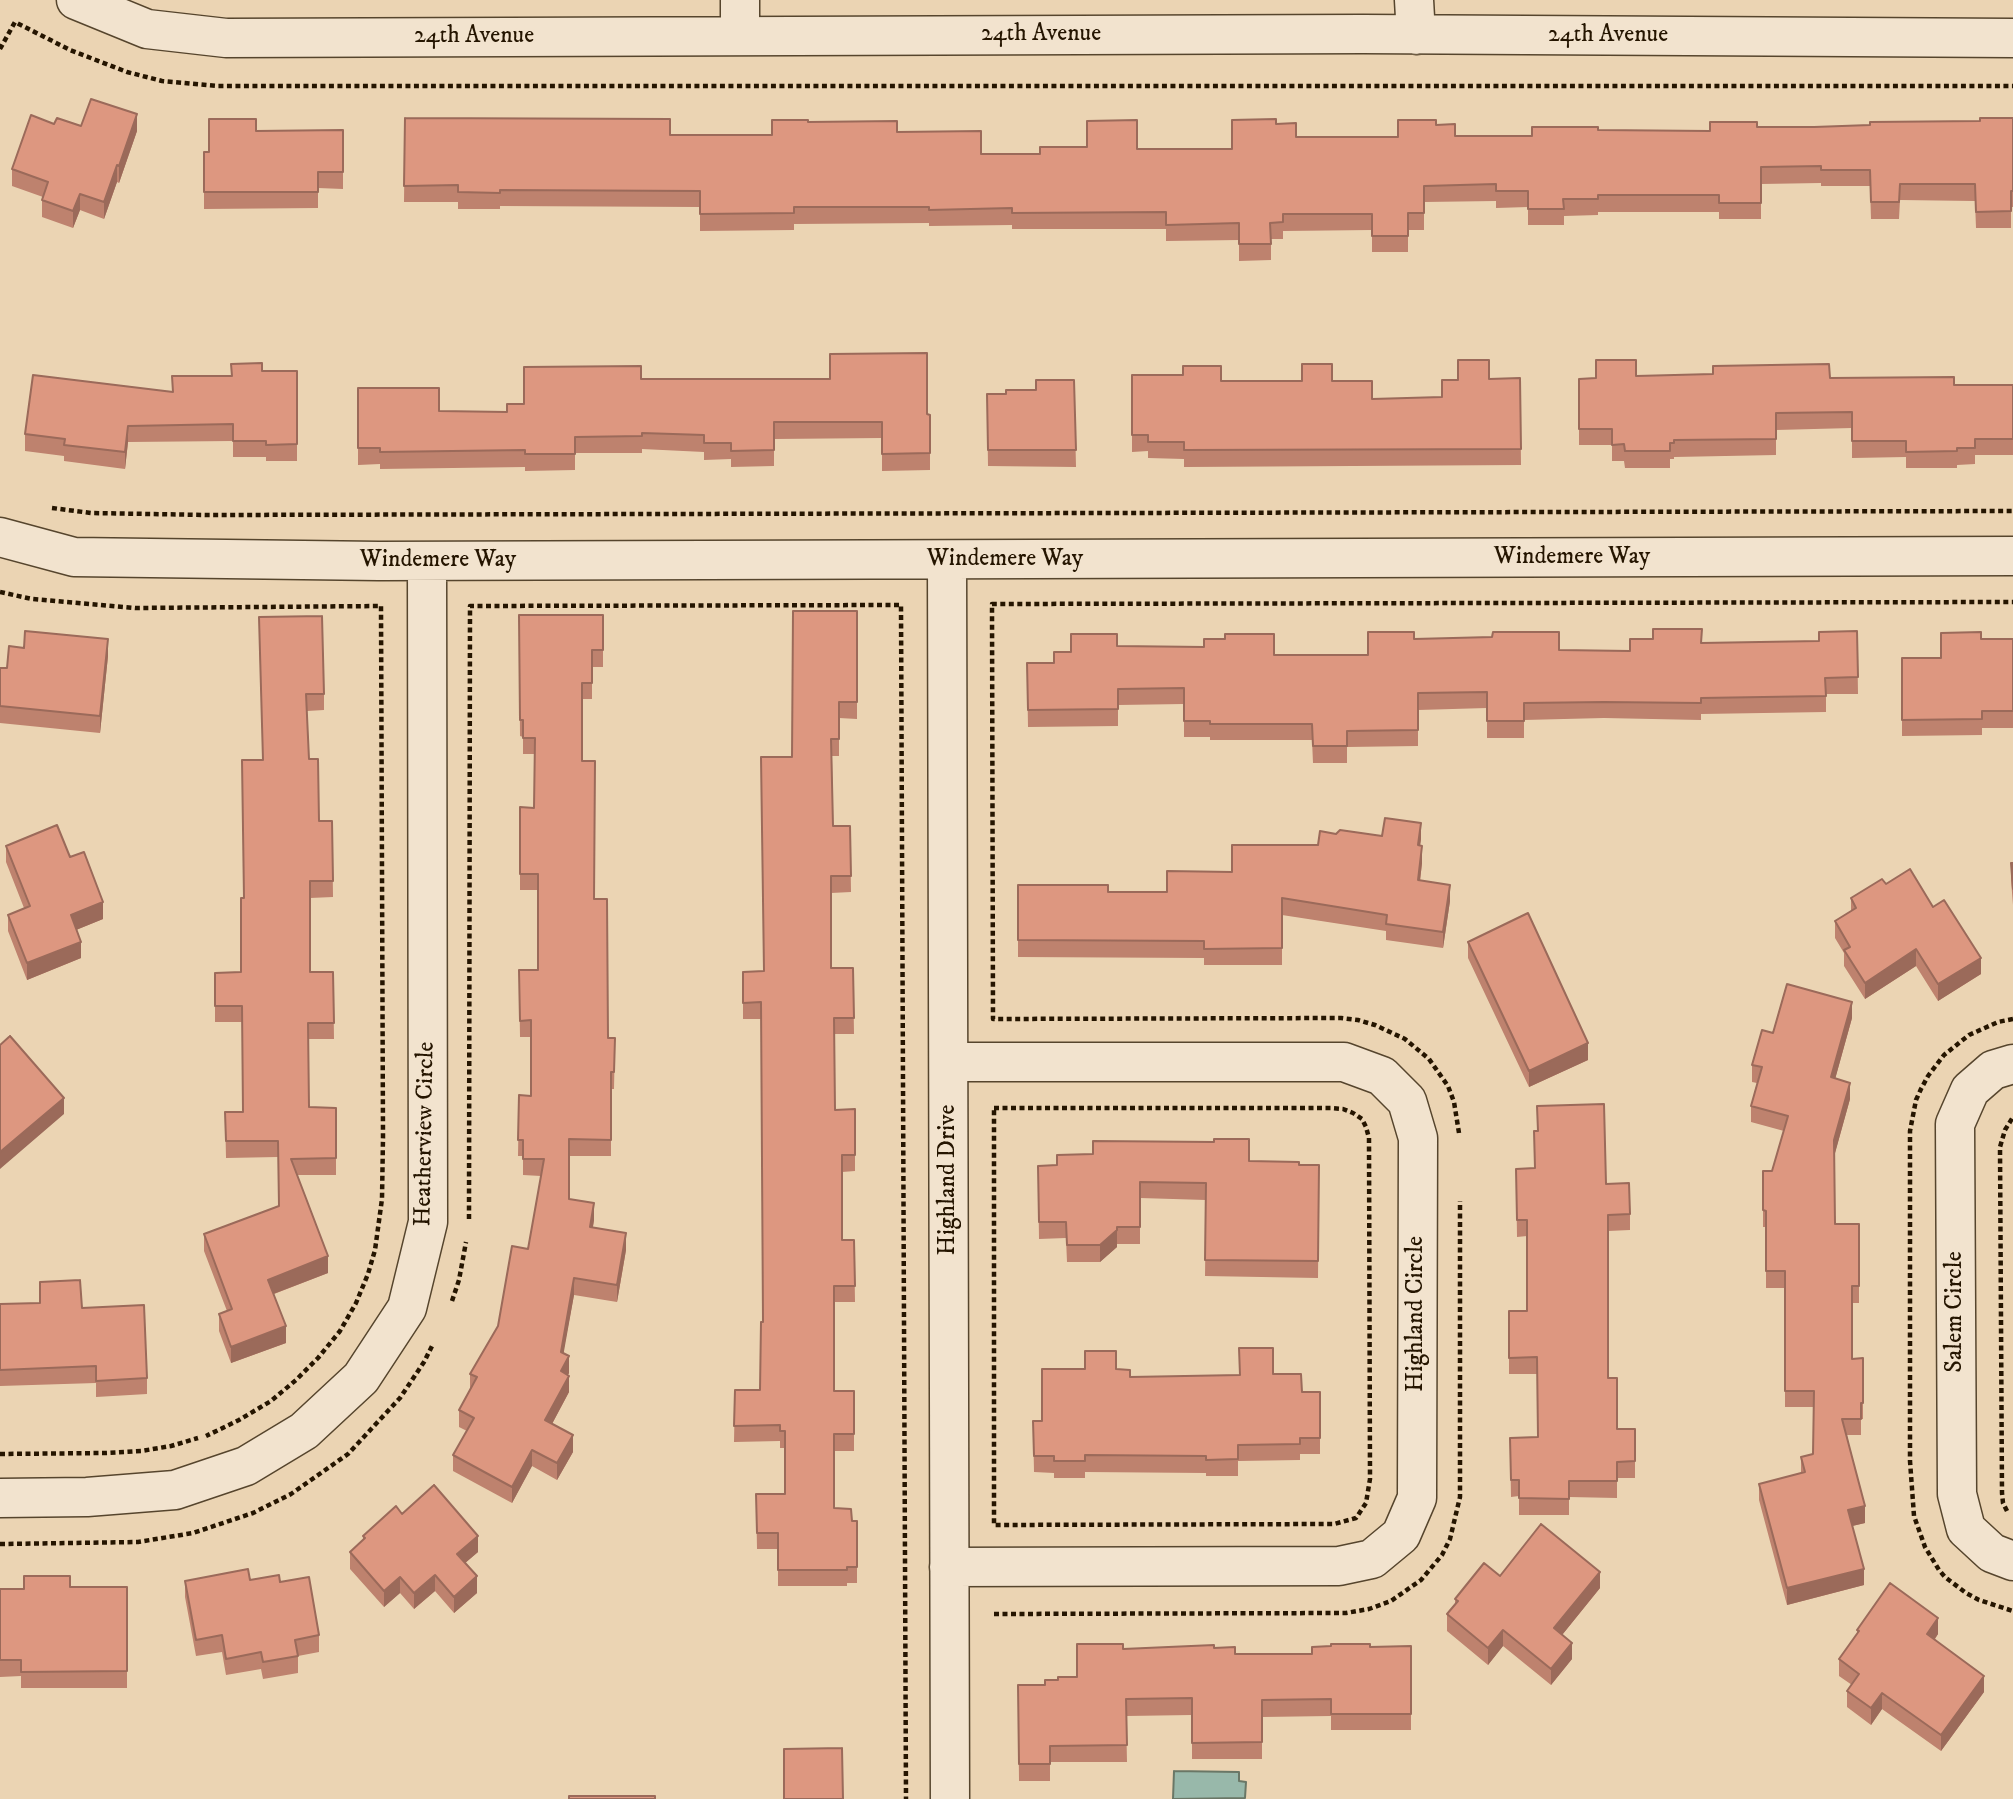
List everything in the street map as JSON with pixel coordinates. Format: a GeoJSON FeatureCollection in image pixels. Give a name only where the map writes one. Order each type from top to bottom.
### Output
{"type":"FeatureCollection","features":[{"type":"Feature","properties":{"kind":"street","name":"24th Avenue"},"geometry":{"type":"LineString","coordinates":[[76,0],[147,29],[226,38],[740,18],[1415,17],[2013,38]]}},
{"type":"Feature","properties":{"kind":"street","name":"Windemere Way"},"geometry":{"type":"LineString","coordinates":[[0,537],[74,557],[427,562],[2013,556]]}},
{"type":"Feature","properties":{"kind":"street","name":"Highland Drive"},"geometry":{"type":"LineString","coordinates":[[947,560],[950,1799]]}},
{"type":"Feature","properties":{"kind":"street","name":"Heatherview Circle"},"geometry":{"type":"LineString","coordinates":[[0,1498],[87,1497],[174,1490],[246,1466],[304,1431],[361,1378],[407,1308],[428,1222],[427,562]]}},
{"type":"Feature","properties":{"kind":"street","name":"Highland Circle"},"geometry":{"type":"LineString","coordinates":[[949,1062],[1344,1062],[1382,1076],[1407,1101],[1418,1138],[1417,1498],[1401,1535],[1373,1559],[1339,1566],[949,1567]]}},
{"type":"Feature","properties":{"kind":"street","name":"Salem Circle"},"geometry":{"type":"LineString","coordinates":[[2013,1064],[1993,1070],[1970,1090],[1955,1124],[1957,1494],[1966,1529],[1992,1553],[2013,1561]]}},
{"type":"Feature","properties":{"kind":"path"},"geometry":{"type":"LineString","coordinates":[[0,49],[15,22],[70,50],[127,72],[162,81],[217,86],[2013,86]]}},
{"type":"Feature","properties":{"kind":"path"},"geometry":{"type":"LineString","coordinates":[[48,508],[91,513],[208,515],[2013,511]]}},
{"type":"Feature","properties":{"kind":"path"},"geometry":{"type":"LineString","coordinates":[[0,592],[32,598],[135,608],[381,606],[383,1138],[380,1222],[368,1274],[340,1331],[318,1358],[288,1387],[271,1401],[239,1420],[207,1436],[171,1446],[105,1453],[0,1454]]}},
{"type":"Feature","properties":{"kind":"path"},"geometry":{"type":"LineString","coordinates":[[1460,1140],[1454,1102],[1448,1086],[1429,1059],[1405,1039],[1358,1020],[993,1019],[992,604],[2013,602]]}},
{"type":"Feature","properties":{"kind":"path"},"geometry":{"type":"LineString","coordinates":[[469,1225],[470,606],[901,605],[906,1799]]}},
{"type":"Feature","properties":{"kind":"path"},"geometry":{"type":"LineString","coordinates":[[994,1108],[1331,1108],[1343,1109],[1362,1119],[1369,1138],[1370,1479],[1366,1503],[1356,1518],[1334,1524],[994,1525],[994,1108]]}},
{"type":"Feature","properties":{"kind":"path"},"geometry":{"type":"LineString","coordinates":[[2011,1516],[2003,1503],[2002,1493],[2000,1147],[2005,1130],[2013,1117]]}},
{"type":"Feature","properties":{"kind":"path"},"geometry":{"type":"LineString","coordinates":[[994,1614],[1346,1613],[1391,1601],[1421,1580],[1442,1555],[1450,1539],[1460,1497],[1460,1195]]}},
{"type":"Feature","properties":{"kind":"path"},"geometry":{"type":"LineString","coordinates":[[447,1312],[458,1280],[467,1237]]}},
{"type":"Feature","properties":{"kind":"path"},"geometry":{"type":"LineString","coordinates":[[0,1544],[156,1540],[211,1529],[272,1505],[329,1469],[366,1437],[400,1398],[424,1362],[438,1333]]}},
{"type":"Feature","properties":{"kind":"shaded area"},"geometry":{"type":"Polygon","coordinates":[[[1174,1771],[1239,1772],[1239,1781],[1246,1782],[1245,1798],[1173,1799],[1174,1771]]]}},
{"type":"Feature","properties":{"kind":"building"},"geometry":{"type":"Polygon","coordinates":[[[91,99],[137,114],[104,202],[80,194],[73,211],[42,200],[48,182],[12,169],[31,115],[54,124],[57,118],[81,126],[91,99]]]}},
{"type":"Feature","properties":{"kind":"building"},"geometry":{"type":"Polygon","coordinates":[[[405,118],[670,119],[670,135],[772,135],[772,120],[897,121],[897,132],[981,131],[981,154],[1040,154],[1040,147],[1087,147],[1087,121],[1137,120],[1137,149],[1232,149],[1232,120],[1276,119],[1276,124],[1296,123],[1296,137],[1398,137],[1398,120],[1436,120],[1436,125],[1455,124],[1455,136],[1532,136],[1532,127],[1710,131],[1710,122],[1757,122],[1757,127],[1814,127],[1870,125],[1870,122],[2013,118],[2013,191],[2011,211],[1976,212],[1975,184],[1900,184],[1899,202],[1871,202],[1870,170],[1821,170],[1821,166],[1761,167],[1761,203],[1719,203],[1719,195],[1598,195],[1598,199],[1563,199],[1564,209],[1528,209],[1528,191],[1496,191],[1496,184],[1424,186],[1424,213],[1408,213],[1408,236],[1372,236],[1372,214],[1283,214],[1283,222],[1270,223],[1271,244],[1239,244],[1239,223],[1166,225],[1166,212],[1012,213],[1012,208],[929,210],[929,207],[794,207],[794,213],[700,214],[700,191],[500,190],[500,193],[458,192],[458,185],[404,186],[405,118]]]}},
{"type":"Feature","properties":{"kind":"building"},"geometry":{"type":"Polygon","coordinates":[[[209,119],[256,119],[256,131],[343,130],[343,172],[318,172],[318,192],[204,192],[204,152],[209,152],[209,119]]]}},
{"type":"Feature","properties":{"kind":"building"},"geometry":{"type":"Polygon","coordinates":[[[927,353],[930,453],[882,454],[882,422],[774,422],[774,450],[731,451],[731,443],[704,443],[704,435],[642,433],[642,436],[575,437],[575,454],[525,454],[525,450],[380,452],[380,448],[358,448],[358,388],[439,388],[439,411],[507,412],[507,404],[524,404],[524,367],[641,366],[641,379],[830,379],[830,354],[927,353]]]}},
{"type":"Feature","properties":{"kind":"building"},"geometry":{"type":"Polygon","coordinates":[[[1458,360],[1489,360],[1489,379],[1520,378],[1521,449],[1184,450],[1184,442],[1148,442],[1148,435],[1132,435],[1132,375],[1183,375],[1183,366],[1221,366],[1221,381],[1302,381],[1302,364],[1332,364],[1332,381],[1372,381],[1372,399],[1442,397],[1442,380],[1458,380],[1458,360]]]}},
{"type":"Feature","properties":{"kind":"building"},"geometry":{"type":"Polygon","coordinates":[[[1596,360],[1636,360],[1636,376],[1713,374],[1713,366],[1829,364],[1830,378],[1954,377],[1954,385],[2013,385],[2013,439],[1975,439],[1975,448],[1957,448],[1957,451],[1906,452],[1906,441],[1852,441],[1852,412],[1776,413],[1776,439],[1674,440],[1674,443],[1670,443],[1670,451],[1625,451],[1624,444],[1612,445],[1612,429],[1579,429],[1579,379],[1596,378],[1596,360]]]}},
{"type":"Feature","properties":{"kind":"building"},"geometry":{"type":"Polygon","coordinates":[[[262,363],[262,371],[297,371],[297,444],[266,445],[266,441],[233,441],[233,424],[128,426],[125,452],[64,445],[65,439],[25,434],[33,375],[173,392],[172,376],[232,376],[231,364],[262,363]]]}},
{"type":"Feature","properties":{"kind":"building"},"geometry":{"type":"Polygon","coordinates":[[[1036,380],[1074,380],[1076,450],[988,450],[987,394],[1006,394],[1006,390],[1036,390],[1036,380]]]}},
{"type":"Feature","properties":{"kind":"building"},"geometry":{"type":"Polygon","coordinates":[[[793,611],[857,611],[857,702],[839,702],[839,739],[831,739],[833,826],[850,826],[851,876],[831,876],[831,968],[853,968],[854,1018],[834,1018],[835,1110],[855,1109],[855,1155],[842,1155],[842,1240],[854,1240],[855,1286],[834,1286],[834,1391],[854,1391],[854,1434],[834,1434],[834,1508],[851,1509],[852,1521],[857,1521],[857,1567],[847,1567],[847,1570],[778,1570],[778,1533],[757,1533],[756,1494],[785,1494],[785,1431],[780,1431],[780,1425],[734,1426],[735,1390],[760,1390],[763,1322],[761,1002],[743,1003],[743,972],[764,971],[761,757],[792,757],[793,611]]]}},
{"type":"Feature","properties":{"kind":"building"},"geometry":{"type":"Polygon","coordinates":[[[519,615],[603,615],[603,650],[592,650],[592,683],[582,683],[582,761],[595,761],[594,899],[607,899],[608,1038],[615,1038],[614,1072],[611,1072],[611,1140],[569,1139],[569,1199],[594,1203],[590,1227],[626,1233],[617,1285],[574,1278],[561,1352],[569,1356],[561,1371],[569,1376],[545,1420],[573,1435],[557,1463],[532,1450],[512,1487],[453,1455],[474,1418],[459,1410],[477,1377],[470,1374],[498,1326],[512,1246],[528,1249],[544,1159],[523,1159],[523,1140],[518,1140],[519,1095],[531,1096],[531,1020],[520,1021],[519,970],[538,970],[538,874],[520,874],[520,807],[534,808],[535,738],[523,738],[523,720],[520,720],[519,615]]]}},
{"type":"Feature","properties":{"kind":"building"},"geometry":{"type":"Polygon","coordinates":[[[322,616],[324,694],[306,694],[309,759],[318,759],[319,821],[332,821],[333,881],[310,881],[310,972],[333,972],[334,1023],[308,1023],[309,1107],[336,1108],[336,1158],[291,1159],[328,1256],[268,1280],[286,1326],[231,1347],[219,1314],[232,1309],[204,1234],[279,1206],[278,1141],[226,1141],[225,1112],[243,1112],[242,1006],[215,1006],[215,973],[241,972],[241,898],[244,898],[242,760],[263,760],[259,617],[322,616]]]}},
{"type":"Feature","properties":{"kind":"building"},"geometry":{"type":"Polygon","coordinates":[[[1653,629],[1702,629],[1701,643],[1819,641],[1819,632],[1857,631],[1858,677],[1825,678],[1826,696],[1701,698],[1701,703],[1524,703],[1524,721],[1487,721],[1487,692],[1418,693],[1418,730],[1347,731],[1347,746],[1313,746],[1312,724],[1210,724],[1210,721],[1184,721],[1184,688],[1118,689],[1118,709],[1028,710],[1027,663],[1054,663],[1054,652],[1071,652],[1071,634],[1117,634],[1117,646],[1204,647],[1204,639],[1225,639],[1225,634],[1274,634],[1274,655],[1368,655],[1368,632],[1414,632],[1414,639],[1492,637],[1493,632],[1559,632],[1559,650],[1630,651],[1630,639],[1653,639],[1653,629]]]}},
{"type":"Feature","properties":{"kind":"building"},"geometry":{"type":"Polygon","coordinates":[[[25,631],[108,639],[100,716],[0,706],[0,668],[7,668],[9,646],[24,648],[25,631]]]}},
{"type":"Feature","properties":{"kind":"building"},"geometry":{"type":"Polygon","coordinates":[[[1981,632],[1981,639],[2013,639],[2013,711],[1982,711],[1982,719],[1902,720],[1902,658],[1941,658],[1941,633],[1981,632]]]}},
{"type":"Feature","properties":{"kind":"building"},"geometry":{"type":"Polygon","coordinates":[[[1385,818],[1421,823],[1418,845],[1422,846],[1418,880],[1450,885],[1443,932],[1386,924],[1387,915],[1282,898],[1282,948],[1204,949],[1204,941],[1018,940],[1018,885],[1108,885],[1108,892],[1167,892],[1167,871],[1232,872],[1232,845],[1318,845],[1320,831],[1336,834],[1340,830],[1382,836],[1385,818]]]}},
{"type":"Feature","properties":{"kind":"building"},"geometry":{"type":"Polygon","coordinates":[[[57,825],[70,857],[84,852],[103,902],[71,915],[81,942],[27,963],[8,915],[30,906],[6,846],[57,825]]]}},
{"type":"Feature","properties":{"kind":"building"},"geometry":{"type":"Polygon","coordinates":[[[1910,869],[1933,907],[1944,900],[1981,958],[1938,984],[1916,949],[1865,983],[1844,950],[1850,947],[1835,921],[1856,908],[1851,898],[1882,879],[1886,884],[1910,869]]]}},
{"type":"Feature","properties":{"kind":"building"},"geometry":{"type":"Polygon","coordinates":[[[1528,913],[1588,1043],[1529,1071],[1468,942],[1528,913]]]}},
{"type":"Feature","properties":{"kind":"building"},"geometry":{"type":"Polygon","coordinates":[[[1787,984],[1852,1002],[1831,1077],[1850,1083],[1834,1140],[1835,1224],[1859,1224],[1859,1286],[1852,1286],[1852,1359],[1863,1358],[1863,1403],[1861,1419],[1842,1419],[1865,1506],[1848,1510],[1864,1569],[1787,1588],[1759,1484],[1805,1472],[1801,1457],[1813,1454],[1814,1391],[1785,1391],[1785,1271],[1766,1271],[1763,1171],[1772,1171],[1788,1116],[1751,1106],[1762,1067],[1752,1065],[1762,1030],[1773,1033],[1787,984]]]}},
{"type":"Feature","properties":{"kind":"building"},"geometry":{"type":"Polygon","coordinates":[[[10,1036],[64,1098],[0,1152],[0,1045],[10,1036]]]}},
{"type":"Feature","properties":{"kind":"building"},"geometry":{"type":"Polygon","coordinates":[[[1604,1104],[1606,1184],[1629,1183],[1630,1214],[1608,1215],[1608,1378],[1617,1378],[1617,1429],[1635,1429],[1635,1461],[1617,1462],[1617,1481],[1569,1481],[1569,1499],[1519,1498],[1519,1480],[1511,1480],[1510,1438],[1538,1437],[1537,1357],[1509,1358],[1509,1311],[1527,1311],[1527,1220],[1517,1220],[1516,1169],[1535,1168],[1534,1131],[1538,1131],[1537,1106],[1604,1104]]]}},
{"type":"Feature","properties":{"kind":"building"},"geometry":{"type":"Polygon","coordinates":[[[1214,1139],[1249,1139],[1249,1161],[1319,1165],[1318,1261],[1205,1260],[1206,1183],[1140,1182],[1140,1227],[1117,1227],[1100,1245],[1067,1245],[1066,1222],[1039,1222],[1038,1166],[1057,1165],[1057,1155],[1093,1154],[1093,1141],[1214,1142],[1214,1139]]]}},
{"type":"Feature","properties":{"kind":"building"},"geometry":{"type":"Polygon","coordinates":[[[80,1280],[82,1308],[144,1305],[147,1378],[96,1381],[96,1366],[0,1370],[0,1304],[40,1303],[40,1282],[80,1280]]]}},
{"type":"Feature","properties":{"kind":"building"},"geometry":{"type":"Polygon","coordinates":[[[1239,1348],[1273,1348],[1273,1374],[1301,1374],[1302,1392],[1320,1392],[1320,1438],[1300,1438],[1300,1444],[1238,1445],[1238,1459],[1206,1460],[1206,1456],[1085,1455],[1085,1461],[1054,1461],[1054,1456],[1034,1456],[1033,1421],[1042,1421],[1042,1369],[1085,1369],[1085,1351],[1116,1351],[1116,1369],[1130,1370],[1130,1377],[1240,1375],[1239,1348]]]}},
{"type":"Feature","properties":{"kind":"building"},"geometry":{"type":"Polygon","coordinates":[[[434,1485],[478,1536],[457,1554],[477,1576],[454,1597],[435,1575],[414,1593],[400,1577],[384,1591],[350,1552],[365,1538],[363,1536],[396,1506],[402,1514],[434,1485]]]}},
{"type":"Feature","properties":{"kind":"building"},"geometry":{"type":"Polygon","coordinates":[[[1541,1524],[1600,1572],[1554,1628],[1572,1643],[1551,1669],[1503,1630],[1488,1648],[1447,1614],[1458,1601],[1455,1599],[1484,1563],[1500,1576],[1541,1524]]]}},
{"type":"Feature","properties":{"kind":"building"},"geometry":{"type":"Polygon","coordinates":[[[248,1569],[250,1580],[279,1575],[280,1582],[309,1577],[319,1635],[295,1640],[298,1656],[263,1662],[261,1652],[226,1659],[222,1635],[196,1640],[185,1581],[248,1569]]]}},
{"type":"Feature","properties":{"kind":"building"},"geometry":{"type":"Polygon","coordinates":[[[24,1576],[70,1576],[70,1587],[127,1587],[127,1671],[21,1672],[21,1660],[0,1660],[0,1589],[24,1589],[24,1576]]]}},
{"type":"Feature","properties":{"kind":"building"},"geometry":{"type":"Polygon","coordinates":[[[1890,1583],[1938,1618],[1927,1634],[1984,1676],[1941,1735],[1882,1693],[1871,1708],[1847,1691],[1859,1674],[1839,1659],[1890,1583]]]}},
{"type":"Feature","properties":{"kind":"building"},"geometry":{"type":"Polygon","coordinates":[[[1077,1644],[1123,1644],[1123,1649],[1214,1645],[1214,1648],[1235,1647],[1235,1654],[1312,1654],[1312,1647],[1331,1644],[1411,1646],[1411,1714],[1331,1714],[1331,1699],[1262,1700],[1262,1742],[1192,1743],[1192,1698],[1126,1699],[1127,1745],[1050,1746],[1050,1764],[1019,1764],[1018,1685],[1045,1685],[1045,1680],[1077,1677],[1077,1644]]]}},
{"type":"Feature","properties":{"kind":"building"},"geometry":{"type":"Polygon","coordinates":[[[842,1748],[843,1799],[784,1799],[784,1749],[842,1748]]]}},
{"type":"Feature","properties":{"kind":"building"},"geometry":{"type":"Polygon","coordinates":[[[569,1796],[655,1796],[655,1799],[569,1799],[569,1796]]]}}]}
